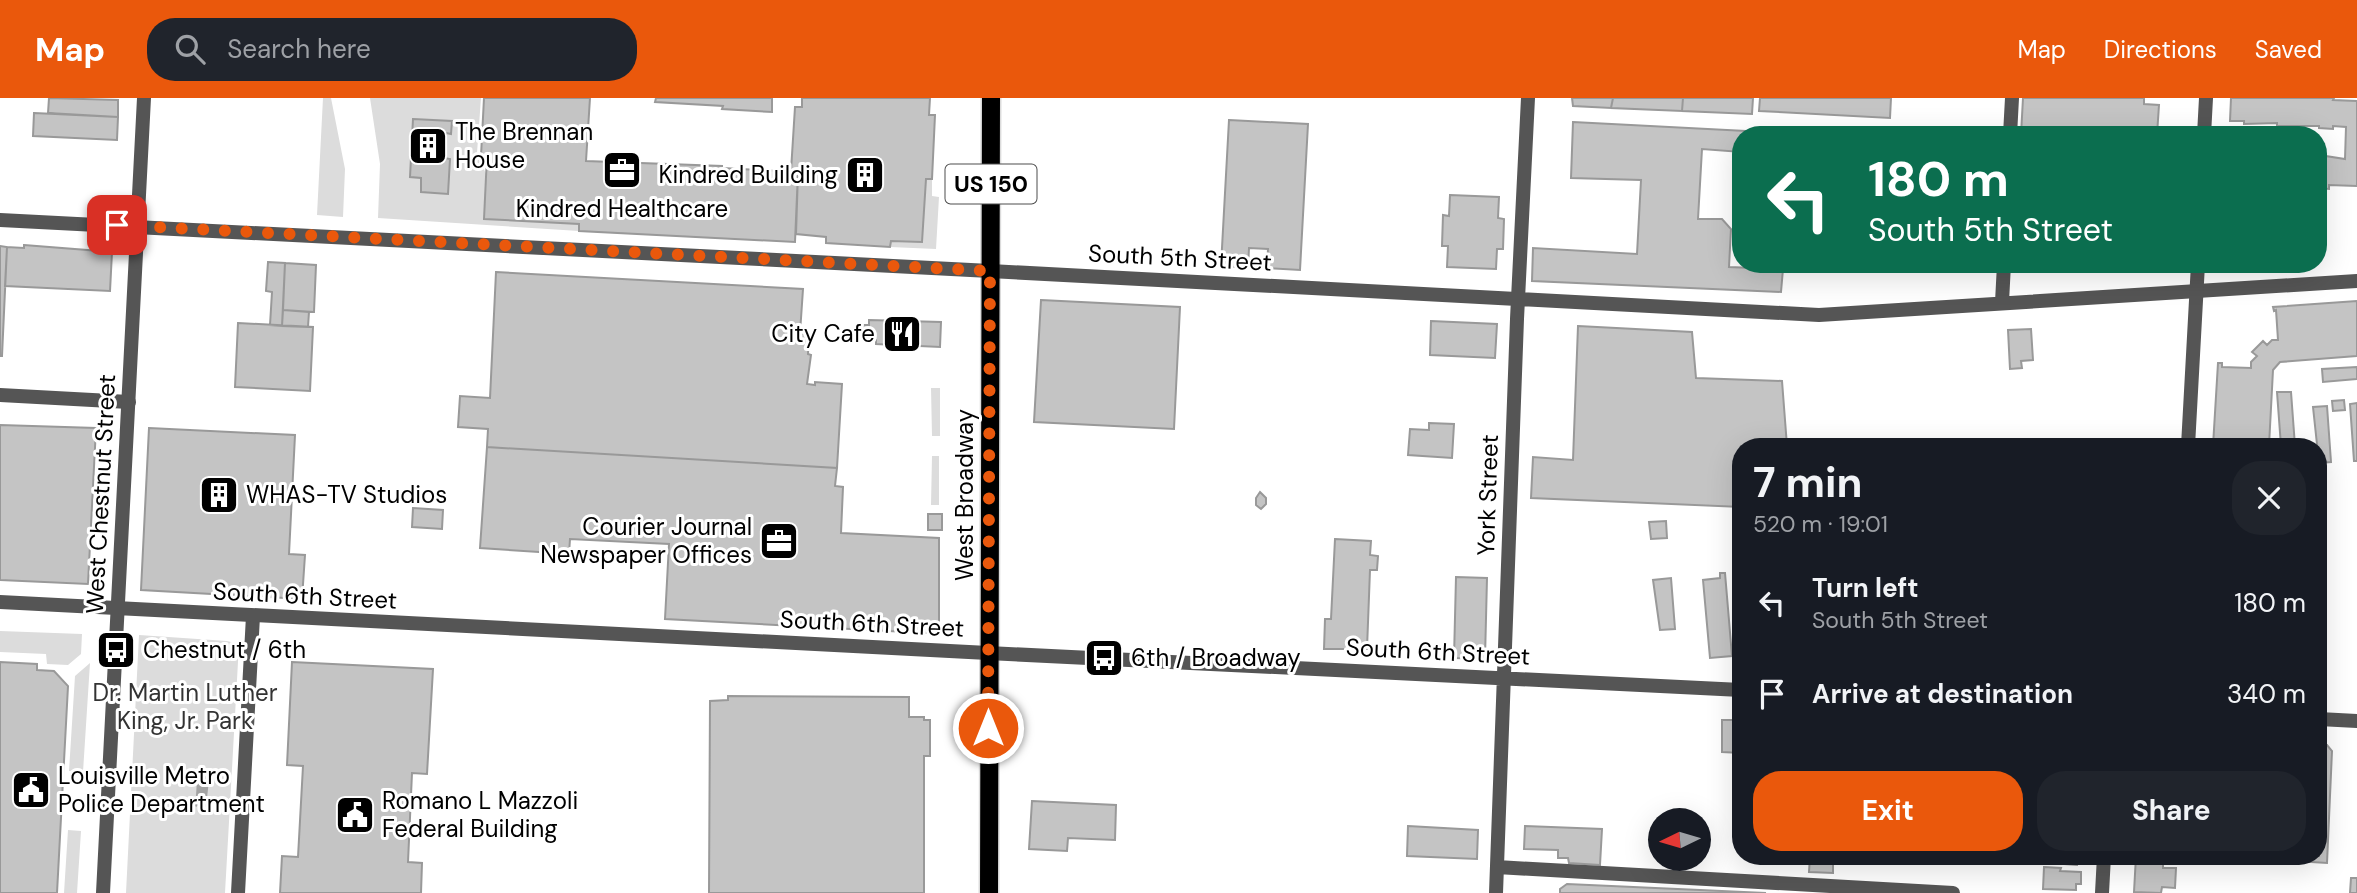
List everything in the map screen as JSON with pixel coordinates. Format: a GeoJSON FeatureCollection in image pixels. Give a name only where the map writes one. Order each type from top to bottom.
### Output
{"type":"FeatureCollection","features":[{"type":"Feature","properties":{"kind":"main road","name":"West Broadway"},"geometry":{"type":"LineString","coordinates":[[989,893],[991,98]]}},
{"type":"Feature","properties":{"kind":"street","name":"West Chestnut Street"},"geometry":{"type":"LineString","coordinates":[[103,893],[144,98]]}},
{"type":"Feature","properties":{"kind":"street","name":"York Street"},"geometry":{"type":"LineString","coordinates":[[1496,893],[1528,98]]}},
{"type":"Feature","properties":{"kind":"street"},"geometry":{"type":"LineString","coordinates":[[2010,126],[2012,98]]}},
{"type":"Feature","properties":{"kind":"street"},"geometry":{"type":"LineString","coordinates":[[2204,126],[2206,98]]}},
{"type":"Feature","properties":{"kind":"street","name":"South 5th Street"},"geometry":{"type":"LineString","coordinates":[[0,220],[1819,315],[2115,294],[2196,292],[2357,281]]}},
{"type":"Feature","properties":{"kind":"street"},"geometry":{"type":"LineString","coordinates":[[2002,302],[2004,273]]}},
{"type":"Feature","properties":{"kind":"street"},"geometry":{"type":"LineString","coordinates":[[2189,438],[2197,273]]}},
{"type":"Feature","properties":{"kind":"street"},"geometry":{"type":"LineString","coordinates":[[0,395],[129,402]]}},
{"type":"Feature","properties":{"kind":"street","name":"South 6th Street"},"geometry":{"type":"LineString","coordinates":[[0,602],[1732,690]]}},
{"type":"Feature","properties":{"kind":"street"},"geometry":{"type":"LineString","coordinates":[[238,893],[253,616]]}},
{"type":"Feature","properties":{"kind":"street"},"geometry":{"type":"LineString","coordinates":[[2327,719],[2357,721]]}},
{"type":"Feature","properties":{"kind":"street"},"geometry":{"type":"LineString","coordinates":[[2102,893],[2104,865]]}},
{"type":"Feature","properties":{"kind":"street"},"geometry":{"type":"LineString","coordinates":[[1497,867],[1953,893]]}},
{"type":"Feature","properties":{"kind":"green space"},"geometry":{"type":"Polygon","coordinates":[[[323,98],[331,98],[345,169],[343,217],[317,215],[323,98]]]}},
{"type":"Feature","properties":{"kind":"green space"},"geometry":{"type":"Polygon","coordinates":[[[370,98],[481,98],[477,153],[486,174],[484,219],[579,224],[579,231],[378,218],[380,164],[370,98]],[[413,119],[410,177],[421,178],[421,192],[448,193],[450,159],[444,158],[446,133],[451,133],[451,121],[413,119]]]}},
{"type":"Feature","properties":{"kind":"green space"},"geometry":{"type":"Polygon","coordinates":[[[926,179],[932,179],[932,196],[939,197],[936,249],[890,247],[891,241],[922,242],[926,179]]]}},
{"type":"Feature","properties":{"kind":"green space"},"geometry":{"type":"Polygon","coordinates":[[[931,388],[940,388],[940,436],[932,436],[931,388]]]}},
{"type":"Feature","properties":{"kind":"green space"},"geometry":{"type":"Polygon","coordinates":[[[932,456],[939,456],[939,505],[931,505],[932,456]]]}},
{"type":"Feature","properties":{"kind":"green space"},"geometry":{"type":"Polygon","coordinates":[[[0,631],[82,634],[81,654],[68,665],[47,664],[46,654],[0,652],[0,631]]]}},
{"type":"Feature","properties":{"kind":"green space","name":"Dr. Martin Luther King, Jr. Park"},"geometry":{"type":"Polygon","coordinates":[[[139,635],[239,644],[225,893],[126,893],[139,635]]]}},
{"type":"Feature","properties":{"kind":"green space"},"geometry":{"type":"Polygon","coordinates":[[[90,663],[83,772],[69,771],[75,676],[90,663]]]}},
{"type":"Feature","properties":{"kind":"green space"},"geometry":{"type":"Polygon","coordinates":[[[68,830],[81,831],[77,893],[64,893],[68,830]]]}},
{"type":"Feature","properties":{"kind":"shaded area"},"geometry":{"type":"Polygon","coordinates":[[[198,768],[209,780],[207,798],[196,807],[190,800],[196,796],[197,779],[192,774],[198,768]]]}},
{"type":"Feature","properties":{"kind":"building"},"geometry":{"type":"Polygon","coordinates":[[[49,98],[118,100],[118,117],[48,113],[49,98]]]}},
{"type":"Feature","properties":{"kind":"building","name":"Kindred Healthcare"},"geometry":{"type":"Polygon","coordinates":[[[484,98],[590,98],[586,161],[798,172],[795,242],[579,231],[579,224],[484,219],[487,156],[481,156],[484,98]]]}},
{"type":"Feature","properties":{"kind":"building","name":"Kindred Healthcare"},"geometry":{"type":"Polygon","coordinates":[[[484,98],[590,98],[586,161],[798,172],[795,242],[579,231],[579,224],[484,219],[487,156],[481,156],[484,98]]]}},
{"type":"Feature","properties":{"kind":"building"},"geometry":{"type":"Polygon","coordinates":[[[656,98],[772,98],[772,112],[655,102],[656,98]]]}},
{"type":"Feature","properties":{"kind":"building","name":"Kindred Building"},"geometry":{"type":"Polygon","coordinates":[[[802,98],[930,98],[929,115],[935,115],[932,179],[926,179],[922,242],[891,241],[890,247],[826,243],[826,237],[796,234],[798,172],[791,171],[795,107],[802,107],[802,98]]]}},
{"type":"Feature","properties":{"kind":"building","name":"Kindred Building"},"geometry":{"type":"Polygon","coordinates":[[[802,98],[930,98],[929,115],[935,115],[932,179],[926,179],[922,242],[891,241],[890,247],[826,243],[826,237],[796,234],[798,172],[791,171],[795,107],[802,107],[802,98]]]}},
{"type":"Feature","properties":{"kind":"building"},"geometry":{"type":"Polygon","coordinates":[[[1572,98],[1613,98],[1611,108],[1573,106],[1572,98]]]}},
{"type":"Feature","properties":{"kind":"building"},"geometry":{"type":"Polygon","coordinates":[[[1613,98],[1683,98],[1682,111],[1611,108],[1613,98]]]}},
{"type":"Feature","properties":{"kind":"building"},"geometry":{"type":"Polygon","coordinates":[[[1683,98],[1753,98],[1752,114],[1682,111],[1683,98]]]}},
{"type":"Feature","properties":{"kind":"building"},"geometry":{"type":"Polygon","coordinates":[[[1760,98],[1891,98],[1890,118],[1759,111],[1760,98]]]}},
{"type":"Feature","properties":{"kind":"building"},"geometry":{"type":"Polygon","coordinates":[[[2023,98],[2144,98],[2144,104],[2159,105],[2158,126],[2021,126],[2023,98]]]}},
{"type":"Feature","properties":{"kind":"building"},"geometry":{"type":"Polygon","coordinates":[[[2231,98],[2334,98],[2333,100],[2357,101],[2357,186],[2329,185],[2327,189],[2327,156],[2345,159],[2346,127],[2333,126],[2333,129],[2327,129],[2327,126],[2277,126],[2277,123],[2244,124],[2244,121],[2230,121],[2231,98]]]}},
{"type":"Feature","properties":{"kind":"building"},"geometry":{"type":"Polygon","coordinates":[[[34,113],[118,117],[117,140],[33,136],[34,113]]]}},
{"type":"Feature","properties":{"kind":"building","name":"The Brennan House"},"geometry":{"type":"Polygon","coordinates":[[[413,119],[452,121],[451,134],[446,133],[444,158],[450,159],[448,194],[421,192],[421,178],[410,177],[413,119]]]}},
{"type":"Feature","properties":{"kind":"building"},"geometry":{"type":"Polygon","coordinates":[[[1229,120],[1308,124],[1300,270],[1267,268],[1268,249],[1249,248],[1248,268],[1221,266],[1229,120]]]}},
{"type":"Feature","properties":{"kind":"building"},"geometry":{"type":"Polygon","coordinates":[[[1573,122],[1732,130],[1732,151],[1702,149],[1698,219],[1722,219],[1731,229],[1729,267],[1732,267],[1732,273],[1783,273],[1781,292],[1532,281],[1533,248],[1637,254],[1641,180],[1571,178],[1573,122]]]}},
{"type":"Feature","properties":{"kind":"building"},"geometry":{"type":"Polygon","coordinates":[[[1450,195],[1499,197],[1498,218],[1504,219],[1503,249],[1497,249],[1496,269],[1447,267],[1448,246],[1442,246],[1443,215],[1449,216],[1450,195]]]}},
{"type":"Feature","properties":{"kind":"building"},"geometry":{"type":"Polygon","coordinates":[[[24,245],[112,252],[110,291],[5,286],[7,247],[24,248],[24,245]]]}},
{"type":"Feature","properties":{"kind":"building"},"geometry":{"type":"Polygon","coordinates":[[[0,246],[7,247],[2,356],[0,356],[0,246]]]}},
{"type":"Feature","properties":{"kind":"building"},"geometry":{"type":"Polygon","coordinates":[[[268,262],[285,263],[282,326],[270,325],[272,292],[266,291],[268,262]]]}},
{"type":"Feature","properties":{"kind":"building"},"geometry":{"type":"Polygon","coordinates":[[[285,263],[316,265],[314,312],[283,310],[285,263]]]}},
{"type":"Feature","properties":{"kind":"building"},"geometry":{"type":"Polygon","coordinates":[[[496,272],[803,289],[800,333],[809,334],[808,354],[811,355],[807,384],[842,384],[837,468],[487,447],[488,429],[458,427],[460,396],[490,398],[496,272]]]}},
{"type":"Feature","properties":{"kind":"building"},"geometry":{"type":"Polygon","coordinates":[[[1041,300],[1180,307],[1174,429],[1034,422],[1041,300]]]}},
{"type":"Feature","properties":{"kind":"building"},"geometry":{"type":"Polygon","coordinates":[[[2357,301],[2357,356],[2280,362],[2273,370],[2269,438],[2213,438],[2218,363],[2222,363],[2222,367],[2251,368],[2251,362],[2257,356],[2252,352],[2263,341],[2267,345],[2272,340],[2278,340],[2276,310],[2274,311],[2273,307],[2357,301]]]}},
{"type":"Feature","properties":{"kind":"building"},"geometry":{"type":"Polygon","coordinates":[[[283,310],[309,312],[308,327],[282,326],[283,310]]]}},
{"type":"Feature","properties":{"kind":"building"},"geometry":{"type":"Polygon","coordinates":[[[869,320],[941,322],[940,347],[876,344],[876,340],[863,340],[863,325],[869,325],[869,320]]]}},
{"type":"Feature","properties":{"kind":"building"},"geometry":{"type":"Polygon","coordinates":[[[1431,321],[1497,324],[1495,358],[1430,355],[1431,321]]]}},
{"type":"Feature","properties":{"kind":"building"},"geometry":{"type":"Polygon","coordinates":[[[238,323],[313,327],[310,391],[235,387],[238,323]]]}},
{"type":"Feature","properties":{"kind":"building"},"geometry":{"type":"Polygon","coordinates":[[[1578,326],[1692,332],[1696,378],[1782,381],[1786,438],[1732,438],[1732,507],[1531,498],[1533,457],[1573,460],[1578,326]]]}},
{"type":"Feature","properties":{"kind":"building"},"geometry":{"type":"Polygon","coordinates":[[[2031,329],[2033,360],[2021,361],[2022,368],[2010,369],[2008,330],[2031,329]]]}},
{"type":"Feature","properties":{"kind":"building"},"geometry":{"type":"Polygon","coordinates":[[[2357,367],[2357,379],[2323,382],[2322,369],[2357,367]]]}},
{"type":"Feature","properties":{"kind":"building"},"geometry":{"type":"Polygon","coordinates":[[[2277,392],[2291,392],[2294,438],[2280,438],[2277,392]]]}},
{"type":"Feature","properties":{"kind":"building"},"geometry":{"type":"Polygon","coordinates":[[[2344,400],[2345,410],[2333,411],[2332,401],[2344,400]]]}},
{"type":"Feature","properties":{"kind":"building"},"geometry":{"type":"Polygon","coordinates":[[[2357,403],[2357,461],[2354,461],[2350,404],[2357,403]]]}},
{"type":"Feature","properties":{"kind":"building"},"geometry":{"type":"Polygon","coordinates":[[[2327,406],[2331,462],[2327,462],[2327,438],[2316,438],[2313,407],[2327,406]]]}},
{"type":"Feature","properties":{"kind":"building"},"geometry":{"type":"Polygon","coordinates":[[[1429,423],[1454,424],[1452,458],[1408,455],[1410,429],[1429,430],[1429,423]]]}},
{"type":"Feature","properties":{"kind":"building"},"geometry":{"type":"Polygon","coordinates":[[[0,425],[96,428],[88,584],[0,580],[0,425]]]}},
{"type":"Feature","properties":{"kind":"building","name":"WHAS-TV Studios"},"geometry":{"type":"Polygon","coordinates":[[[149,428],[295,435],[289,554],[305,555],[302,599],[141,590],[149,428]]]}},
{"type":"Feature","properties":{"kind":"building","name":"Courier Journal Newspaper Offices"},"geometry":{"type":"Polygon","coordinates":[[[487,447],[837,468],[835,486],[843,487],[841,533],[939,538],[939,624],[933,631],[925,633],[665,619],[669,544],[570,539],[569,554],[480,548],[487,447]]]}},
{"type":"Feature","properties":{"kind":"building"},"geometry":{"type":"Polygon","coordinates":[[[1260,492],[1266,498],[1266,504],[1261,509],[1256,505],[1260,492]]]}},
{"type":"Feature","properties":{"kind":"building"},"geometry":{"type":"Polygon","coordinates":[[[413,508],[443,510],[442,529],[412,527],[413,508]]]}},
{"type":"Feature","properties":{"kind":"building"},"geometry":{"type":"Polygon","coordinates":[[[928,514],[942,514],[942,530],[928,530],[928,514]]]}},
{"type":"Feature","properties":{"kind":"building"},"geometry":{"type":"Polygon","coordinates":[[[1666,521],[1667,538],[1651,539],[1649,522],[1666,521]]]}},
{"type":"Feature","properties":{"kind":"building"},"geometry":{"type":"Polygon","coordinates":[[[1335,539],[1371,541],[1370,555],[1378,556],[1377,570],[1370,570],[1367,649],[1324,649],[1325,619],[1331,619],[1335,539]]]}},
{"type":"Feature","properties":{"kind":"building"},"geometry":{"type":"Polygon","coordinates":[[[1720,573],[1725,573],[1732,656],[1710,658],[1703,580],[1720,578],[1720,573]]]}},
{"type":"Feature","properties":{"kind":"building"},"geometry":{"type":"Polygon","coordinates":[[[1456,577],[1487,578],[1485,659],[1454,658],[1456,577]]]}},
{"type":"Feature","properties":{"kind":"building"},"geometry":{"type":"Polygon","coordinates":[[[1671,578],[1675,629],[1660,630],[1653,580],[1671,578]]]}},
{"type":"Feature","properties":{"kind":"building","name":"Louisville Metro Police Department"},"geometry":{"type":"Polygon","coordinates":[[[0,662],[37,664],[37,670],[54,671],[68,686],[57,893],[0,893],[0,662]]]}},
{"type":"Feature","properties":{"kind":"building","name":"Romano L Mazzoli Federal Building"},"geometry":{"type":"Polygon","coordinates":[[[292,662],[433,669],[427,774],[412,773],[408,862],[422,863],[421,893],[280,893],[282,856],[298,857],[303,766],[287,765],[292,662]]]}},
{"type":"Feature","properties":{"kind":"building"},"geometry":{"type":"Polygon","coordinates":[[[728,696],[909,697],[909,717],[924,717],[924,720],[930,720],[930,756],[924,756],[924,893],[709,893],[710,701],[728,700],[728,696]]]}},
{"type":"Feature","properties":{"kind":"building"},"geometry":{"type":"Polygon","coordinates":[[[1722,720],[1732,720],[1732,753],[1722,752],[1722,720]]]}},
{"type":"Feature","properties":{"kind":"building"},"geometry":{"type":"Polygon","coordinates":[[[2327,745],[2332,751],[2327,863],[2327,745]]]}},
{"type":"Feature","properties":{"kind":"building"},"geometry":{"type":"Polygon","coordinates":[[[1032,801],[1116,805],[1115,840],[1068,838],[1067,851],[1029,849],[1032,801]]]}},
{"type":"Feature","properties":{"kind":"building"},"geometry":{"type":"Polygon","coordinates":[[[1408,826],[1478,830],[1477,859],[1407,856],[1408,826]]]}},
{"type":"Feature","properties":{"kind":"building"},"geometry":{"type":"Polygon","coordinates":[[[1525,826],[1602,829],[1600,865],[1569,863],[1568,858],[1558,858],[1558,850],[1524,849],[1525,826]]]}},
{"type":"Feature","properties":{"kind":"building"},"geometry":{"type":"Polygon","coordinates":[[[1809,865],[1833,865],[1833,873],[1809,872],[1809,865]]]}},
{"type":"Feature","properties":{"kind":"building"},"geometry":{"type":"Polygon","coordinates":[[[2136,865],[2176,868],[2175,888],[2162,887],[2161,893],[2134,892],[2136,865]]]}},
{"type":"Feature","properties":{"kind":"building"},"geometry":{"type":"Polygon","coordinates":[[[2044,867],[2081,872],[2081,884],[2076,884],[2076,890],[2043,889],[2044,867]]]}},
{"type":"Feature","properties":{"kind":"building"},"geometry":{"type":"Polygon","coordinates":[[[2351,878],[2357,878],[2357,893],[2350,893],[2351,878]]]}},
{"type":"Feature","properties":{"kind":"building"},"geometry":{"type":"Polygon","coordinates":[[[1567,884],[1766,893],[1560,893],[1560,889],[1567,884]]]}},
{"type":"Feature","properties":{"kind":"place","name":"The Brennan House"},"geometry":{"type":"Point","coordinates":[428,146]}},
{"type":"Feature","properties":{"kind":"place","name":"Kindred Healthcare"},"geometry":{"type":"Point","coordinates":[622,170]}},
{"type":"Feature","properties":{"kind":"place","name":"Kindred Building"},"geometry":{"type":"Point","coordinates":[865,175]}},
{"type":"Feature","properties":{"kind":"place","name":"City Cafe"},"geometry":{"type":"Point","coordinates":[902,334]}},
{"type":"Feature","properties":{"kind":"place","name":"WHAS-TV Studios"},"geometry":{"type":"Point","coordinates":[219,495]}},
{"type":"Feature","properties":{"kind":"place","name":"Courier Journal Newspaper Offices"},"geometry":{"type":"Point","coordinates":[779,541]}},
{"type":"Feature","properties":{"kind":"place","name":"Chestnut / 6th"},"geometry":{"type":"Point","coordinates":[116,650]}},
{"type":"Feature","properties":{"kind":"place","name":"6th / Broadway"},"geometry":{"type":"Point","coordinates":[1104,658]}},
{"type":"Feature","properties":{"kind":"place","name":"Louisville Metro Police Department"},"geometry":{"type":"Point","coordinates":[31,790]}},
{"type":"Feature","properties":{"kind":"place","name":"Romano L Mazzoli Federal Building"},"geometry":{"type":"Point","coordinates":[355,815]}},
{"type":"Feature","properties":{"kind":"route"},"geometry":{"type":"LineString","coordinates":[[117,225],[990,271],[988,728]]}}]}
